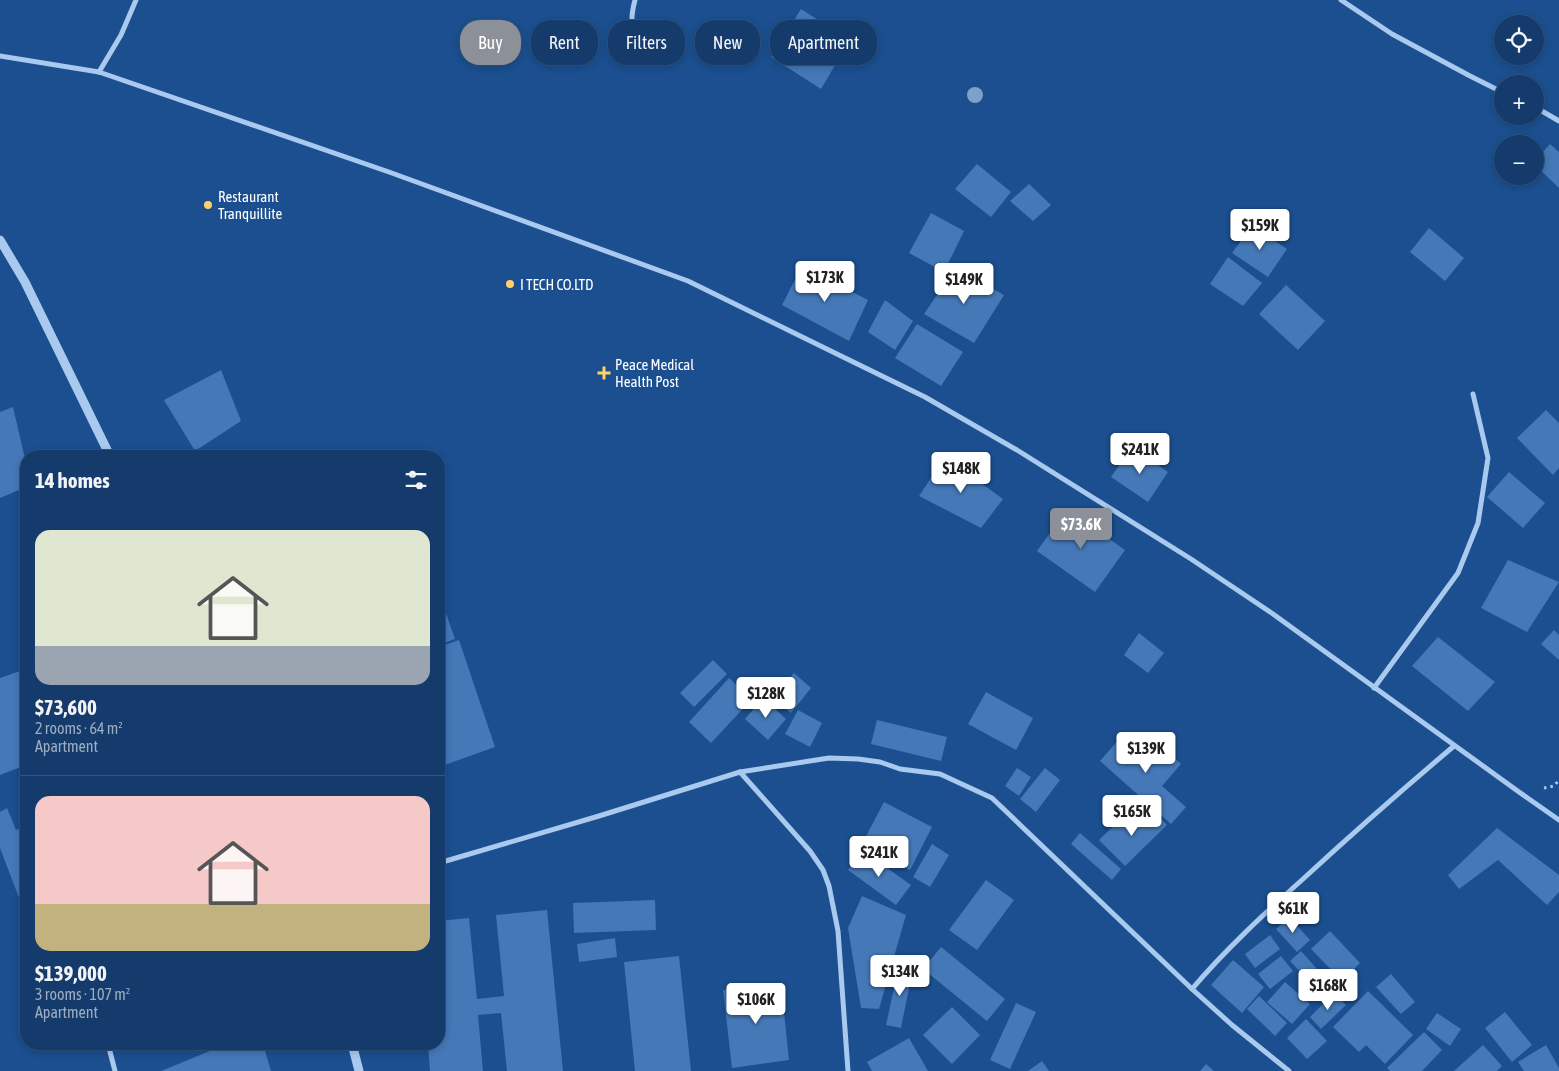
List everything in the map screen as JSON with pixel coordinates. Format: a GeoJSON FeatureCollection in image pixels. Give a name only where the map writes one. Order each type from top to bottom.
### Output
{"type":"FeatureCollection","features":[{"type":"Feature","properties":{"kind":"street"},"geometry":{"type":"LineString","coordinates":[[99,72],[121,35],[136,0]]}},
{"type":"Feature","properties":{"kind":"street"},"geometry":{"type":"LineString","coordinates":[[632,20],[635,0]]}},
{"type":"Feature","properties":{"kind":"street"},"geometry":{"type":"LineString","coordinates":[[1341,0],[1392,34],[1494,88]]}},
{"type":"Feature","properties":{"kind":"street"},"geometry":{"type":"LineString","coordinates":[[0,56],[99,72],[389,172],[697,286],[925,397],[1017,450],[1249,597],[1559,820]]}},
{"type":"Feature","properties":{"kind":"street"},"geometry":{"type":"LineString","coordinates":[[1544,112],[1559,121]]}},
{"type":"Feature","properties":{"kind":"street"},"geometry":{"type":"LineString","coordinates":[[0,240],[25,282],[107,450]]}},
{"type":"Feature","properties":{"kind":"street"},"geometry":{"type":"LineString","coordinates":[[1374,688],[1458,573],[1478,523],[1488,458],[1473,394]]}},
{"type":"Feature","properties":{"kind":"street"},"geometry":{"type":"LineString","coordinates":[[1192,989],[1213,963],[1250,926],[1378,811],[1454,746]]}},
{"type":"Feature","properties":{"kind":"street"},"geometry":{"type":"LineString","coordinates":[[445,861],[740,772],[829,758],[880,762],[900,769],[940,774],[992,798],[1192,989],[1289,1071]]}},
{"type":"Feature","properties":{"kind":"street"},"geometry":{"type":"LineString","coordinates":[[740,772],[810,851],[823,870],[829,886],[838,931],[848,1071]]}},
{"type":"Feature","properties":{"kind":"street"},"geometry":{"type":"LineString","coordinates":[[110,1050],[115,1071]]}},
{"type":"Feature","properties":{"kind":"street"},"geometry":{"type":"LineString","coordinates":[[354,1050],[360,1071]]}},
{"type":"Feature","properties":{"kind":"building"},"geometry":{"type":"Polygon","coordinates":[[[801,9],[818,20],[794,20],[801,9]]]}},
{"type":"Feature","properties":{"kind":"building"},"geometry":{"type":"Polygon","coordinates":[[[784,65],[835,65],[821,89],[784,65]]]}},
{"type":"Feature","properties":{"kind":"building"},"geometry":{"type":"Polygon","coordinates":[[[1550,144],[1559,152],[1559,188],[1544,174],[1544,151],[1550,144]]]}},
{"type":"Feature","properties":{"kind":"building"},"geometry":{"type":"Polygon","coordinates":[[[977,164],[1011,192],[991,217],[955,189],[977,164]]]}},
{"type":"Feature","properties":{"kind":"building"},"geometry":{"type":"Polygon","coordinates":[[[1029,184],[1051,205],[1033,221],[1010,201],[1029,184]]]}},
{"type":"Feature","properties":{"kind":"building"},"geometry":{"type":"Polygon","coordinates":[[[931,213],[964,231],[944,272],[909,253],[931,213]]]}},
{"type":"Feature","properties":{"kind":"building"},"geometry":{"type":"Polygon","coordinates":[[[1252,226],[1287,249],[1268,277],[1232,253],[1252,226]]]}},
{"type":"Feature","properties":{"kind":"building"},"geometry":{"type":"Polygon","coordinates":[[[1429,228],[1464,258],[1445,281],[1410,252],[1429,228]]]}},
{"type":"Feature","properties":{"kind":"building"},"geometry":{"type":"Polygon","coordinates":[[[1228,257],[1262,283],[1243,306],[1210,284],[1228,257]]]}},
{"type":"Feature","properties":{"kind":"building"},"geometry":{"type":"Polygon","coordinates":[[[802,266],[868,300],[849,341],[782,305],[802,266]]]}},
{"type":"Feature","properties":{"kind":"building"},"geometry":{"type":"Polygon","coordinates":[[[955,268],[1004,295],[974,343],[924,314],[955,268]]]}},
{"type":"Feature","properties":{"kind":"building"},"geometry":{"type":"Polygon","coordinates":[[[1286,285],[1325,321],[1298,350],[1259,314],[1286,285]]]}},
{"type":"Feature","properties":{"kind":"building"},"geometry":{"type":"Polygon","coordinates":[[[885,300],[913,321],[895,350],[868,332],[885,300]]]}},
{"type":"Feature","properties":{"kind":"building"},"geometry":{"type":"Polygon","coordinates":[[[917,324],[963,352],[941,386],[895,358],[917,324]]]}},
{"type":"Feature","properties":{"kind":"building"},"geometry":{"type":"Polygon","coordinates":[[[221,370],[241,421],[194,450],[164,400],[221,370]]]}},
{"type":"Feature","properties":{"kind":"building"},"geometry":{"type":"Polygon","coordinates":[[[13,407],[23,450],[20,450],[20,490],[0,498],[0,412],[13,407]]]}},
{"type":"Feature","properties":{"kind":"building"},"geometry":{"type":"Polygon","coordinates":[[[1546,410],[1559,423],[1559,468],[1553,475],[1517,438],[1546,410]]]}},
{"type":"Feature","properties":{"kind":"building"},"geometry":{"type":"Polygon","coordinates":[[[1132,447],[1168,472],[1148,502],[1111,477],[1132,447]]]}},
{"type":"Feature","properties":{"kind":"building"},"geometry":{"type":"Polygon","coordinates":[[[945,457],[1003,499],[981,528],[919,496],[945,457]]]}},
{"type":"Feature","properties":{"kind":"building"},"geometry":{"type":"Polygon","coordinates":[[[1509,472],[1545,503],[1523,528],[1487,497],[1509,472]]]}},
{"type":"Feature","properties":{"kind":"building"},"geometry":{"type":"Polygon","coordinates":[[[1067,509],[1125,550],[1095,592],[1037,551],[1067,509]]]}},
{"type":"Feature","properties":{"kind":"building"},"geometry":{"type":"Polygon","coordinates":[[[1508,560],[1559,582],[1527,632],[1481,608],[1508,560]]]}},
{"type":"Feature","properties":{"kind":"building"},"geometry":{"type":"Polygon","coordinates":[[[445,610],[455,639],[445,643],[445,610]]]}},
{"type":"Feature","properties":{"kind":"building"},"geometry":{"type":"Polygon","coordinates":[[[1554,630],[1559,635],[1559,660],[1541,644],[1554,630]]]}},
{"type":"Feature","properties":{"kind":"building"},"geometry":{"type":"Polygon","coordinates":[[[1139,633],[1164,653],[1148,673],[1124,655],[1139,633]]]}},
{"type":"Feature","properties":{"kind":"building"},"geometry":{"type":"Polygon","coordinates":[[[1438,637],[1495,682],[1468,711],[1412,666],[1438,637]]]}},
{"type":"Feature","properties":{"kind":"building"},"geometry":{"type":"Polygon","coordinates":[[[459,640],[495,747],[445,765],[446,719],[445,645],[459,640]]]}},
{"type":"Feature","properties":{"kind":"building"},"geometry":{"type":"Polygon","coordinates":[[[713,660],[727,674],[694,707],[680,693],[713,660]]]}},
{"type":"Feature","properties":{"kind":"building"},"geometry":{"type":"Polygon","coordinates":[[[20,671],[20,767],[0,775],[0,678],[20,671]]]}},
{"type":"Feature","properties":{"kind":"building"},"geometry":{"type":"Polygon","coordinates":[[[794,673],[811,688],[791,713],[773,699],[794,673]]]}},
{"type":"Feature","properties":{"kind":"building"},"geometry":{"type":"Polygon","coordinates":[[[729,678],[752,699],[711,743],[689,722],[729,678]]]}},
{"type":"Feature","properties":{"kind":"building"},"geometry":{"type":"Polygon","coordinates":[[[986,692],[1033,718],[1016,750],[968,724],[986,692]]]}},
{"type":"Feature","properties":{"kind":"building"},"geometry":{"type":"Polygon","coordinates":[[[763,698],[786,719],[768,740],[745,719],[763,698]]]}},
{"type":"Feature","properties":{"kind":"building"},"geometry":{"type":"Polygon","coordinates":[[[798,710],[822,723],[810,747],[785,734],[798,710]]]}},
{"type":"Feature","properties":{"kind":"building"},"geometry":{"type":"Polygon","coordinates":[[[877,720],[947,737],[941,761],[871,744],[877,720]]]}},
{"type":"Feature","properties":{"kind":"building"},"geometry":{"type":"Polygon","coordinates":[[[1146,733],[1181,764],[1162,786],[1186,807],[1171,824],[1100,761],[1120,738],[1132,749],[1146,733]]]}},
{"type":"Feature","properties":{"kind":"building"},"geometry":{"type":"Polygon","coordinates":[[[1017,768],[1031,777],[1019,796],[1005,786],[1017,768]]]}},
{"type":"Feature","properties":{"kind":"building"},"geometry":{"type":"Polygon","coordinates":[[[1045,768],[1060,780],[1036,812],[1020,799],[1045,768]]]}},
{"type":"Feature","properties":{"kind":"building"},"geometry":{"type":"Polygon","coordinates":[[[884,802],[932,827],[910,870],[862,844],[884,802]]]}},
{"type":"Feature","properties":{"kind":"building"},"geometry":{"type":"Polygon","coordinates":[[[7,808],[16,830],[20,828],[20,900],[0,848],[0,812],[7,808]]]}},
{"type":"Feature","properties":{"kind":"building"},"geometry":{"type":"Polygon","coordinates":[[[1152,809],[1167,825],[1125,866],[1099,840],[1122,818],[1132,828],[1152,809]]]}},
{"type":"Feature","properties":{"kind":"building"},"geometry":{"type":"Polygon","coordinates":[[[1497,828],[1559,875],[1559,892],[1547,905],[1498,860],[1459,889],[1448,875],[1497,828]]]}},
{"type":"Feature","properties":{"kind":"building"},"geometry":{"type":"Polygon","coordinates":[[[1080,833],[1121,869],[1112,880],[1071,844],[1080,833]]]}},
{"type":"Feature","properties":{"kind":"building"},"geometry":{"type":"Polygon","coordinates":[[[932,844],[949,855],[930,887],[913,877],[932,844]]]}},
{"type":"Feature","properties":{"kind":"building"},"geometry":{"type":"Polygon","coordinates":[[[862,850],[911,885],[896,905],[848,870],[862,850]]]}},
{"type":"Feature","properties":{"kind":"building"},"geometry":{"type":"Polygon","coordinates":[[[986,880],[1014,900],[977,950],[949,930],[986,880]]]}},
{"type":"Feature","properties":{"kind":"building"},"geometry":{"type":"Polygon","coordinates":[[[862,896],[906,915],[879,1009],[861,1008],[848,928],[862,896]]]}},
{"type":"Feature","properties":{"kind":"building"},"geometry":{"type":"Polygon","coordinates":[[[655,900],[656,930],[574,933],[573,903],[655,900]]]}},
{"type":"Feature","properties":{"kind":"building"},"geometry":{"type":"Polygon","coordinates":[[[547,910],[563,1071],[507,1071],[501,1013],[478,1015],[483,1071],[430,1071],[428,1050],[445,1050],[445,920],[469,918],[477,999],[504,996],[496,915],[547,910]]]}},
{"type":"Feature","properties":{"kind":"building"},"geometry":{"type":"Polygon","coordinates":[[[1289,917],[1310,940],[1297,952],[1276,929],[1289,917]]]}},
{"type":"Feature","properties":{"kind":"building"},"geometry":{"type":"Polygon","coordinates":[[[1330,931],[1360,963],[1342,981],[1311,949],[1330,931]]]}},
{"type":"Feature","properties":{"kind":"building"},"geometry":{"type":"Polygon","coordinates":[[[1270,935],[1280,949],[1255,968],[1245,954],[1270,935]]]}},
{"type":"Feature","properties":{"kind":"building"},"geometry":{"type":"Polygon","coordinates":[[[615,938],[617,957],[579,962],[577,944],[615,938]]]}},
{"type":"Feature","properties":{"kind":"building"},"geometry":{"type":"Polygon","coordinates":[[[941,947],[1005,999],[987,1021],[923,969],[941,947]]]}},
{"type":"Feature","properties":{"kind":"building"},"geometry":{"type":"Polygon","coordinates":[[[1301,951],[1332,986],[1322,995],[1290,961],[1301,951]]]}},
{"type":"Feature","properties":{"kind":"building"},"geometry":{"type":"Polygon","coordinates":[[[679,956],[691,1071],[635,1071],[624,962],[679,956]]]}},
{"type":"Feature","properties":{"kind":"building"},"geometry":{"type":"Polygon","coordinates":[[[1281,956],[1293,971],[1270,989],[1258,974],[1281,956]]]}},
{"type":"Feature","properties":{"kind":"building"},"geometry":{"type":"Polygon","coordinates":[[[1233,960],[1264,987],[1242,1013],[1211,985],[1233,960]]]}},
{"type":"Feature","properties":{"kind":"building"},"geometry":{"type":"Polygon","coordinates":[[[899,965],[913,968],[901,1028],[886,1025],[899,965]]]}},
{"type":"Feature","properties":{"kind":"building"},"geometry":{"type":"Polygon","coordinates":[[[1391,974],[1415,1002],[1401,1014],[1376,987],[1391,974]]]}},
{"type":"Feature","properties":{"kind":"building"},"geometry":{"type":"Polygon","coordinates":[[[1285,982],[1310,1004],[1292,1024],[1267,1002],[1285,982]]]}},
{"type":"Feature","properties":{"kind":"building"},"geometry":{"type":"Polygon","coordinates":[[[781,983],[789,1060],[732,1068],[723,990],[781,983]]]}},
{"type":"Feature","properties":{"kind":"building"},"geometry":{"type":"Polygon","coordinates":[[[1368,991],[1413,1035],[1385,1064],[1366,1045],[1359,1052],[1333,1027],[1368,991]]]}},
{"type":"Feature","properties":{"kind":"building"},"geometry":{"type":"Polygon","coordinates":[[[1334,993],[1346,1005],[1321,1029],[1310,1017],[1334,993]]]}},
{"type":"Feature","properties":{"kind":"building"},"geometry":{"type":"Polygon","coordinates":[[[1259,996],[1287,1023],[1275,1036],[1247,1009],[1259,996]]]}},
{"type":"Feature","properties":{"kind":"building"},"geometry":{"type":"Polygon","coordinates":[[[1016,1003],[1036,1012],[1010,1069],[990,1060],[1016,1003]]]}},
{"type":"Feature","properties":{"kind":"building"},"geometry":{"type":"Polygon","coordinates":[[[952,1007],[980,1035],[952,1064],[923,1035],[952,1007]]]}},
{"type":"Feature","properties":{"kind":"building"},"geometry":{"type":"Polygon","coordinates":[[[1505,1012],[1532,1045],[1512,1062],[1485,1028],[1505,1012]]]}},
{"type":"Feature","properties":{"kind":"building"},"geometry":{"type":"Polygon","coordinates":[[[1437,1013],[1461,1029],[1450,1046],[1426,1029],[1437,1013]]]}},
{"type":"Feature","properties":{"kind":"building"},"geometry":{"type":"Polygon","coordinates":[[[1306,1019],[1327,1041],[1307,1059],[1287,1038],[1306,1019]]]}},
{"type":"Feature","properties":{"kind":"building"},"geometry":{"type":"Polygon","coordinates":[[[1424,1032],[1442,1050],[1422,1071],[1390,1071],[1387,1068],[1424,1032]]]}},
{"type":"Feature","properties":{"kind":"building"},"geometry":{"type":"Polygon","coordinates":[[[909,1038],[928,1071],[872,1071],[867,1062],[909,1038]]]}},
{"type":"Feature","properties":{"kind":"building"},"geometry":{"type":"Polygon","coordinates":[[[1483,1045],[1502,1066],[1497,1071],[1454,1071],[1483,1045]]]}},
{"type":"Feature","properties":{"kind":"building"},"geometry":{"type":"Polygon","coordinates":[[[1546,1045],[1559,1071],[1524,1071],[1518,1062],[1546,1045]]]}},
{"type":"Feature","properties":{"kind":"building"},"geometry":{"type":"Polygon","coordinates":[[[212,1050],[265,1050],[271,1071],[161,1071],[212,1050]]]}},
{"type":"Feature","properties":{"kind":"building"},"geometry":{"type":"Polygon","coordinates":[[[1042,1061],[1049,1071],[1028,1071],[1042,1061]]]}},
{"type":"Feature","properties":{"kind":"building"},"geometry":{"type":"Polygon","coordinates":[[[1206,1064],[1214,1071],[1200,1071],[1206,1064]]]}},
{"type":"Feature","properties":{"kind":"place","name":"Restaurant Tranquillite"},"geometry":{"type":"Point","coordinates":[208,205]}},
{"type":"Feature","properties":{"kind":"place","name":"I TECH CO.LTD"},"geometry":{"type":"Point","coordinates":[510,284]}},
{"type":"Feature","properties":{"kind":"place","name":"Peace Medical Health Post"},"geometry":{"type":"Point","coordinates":[604,373]}}]}
